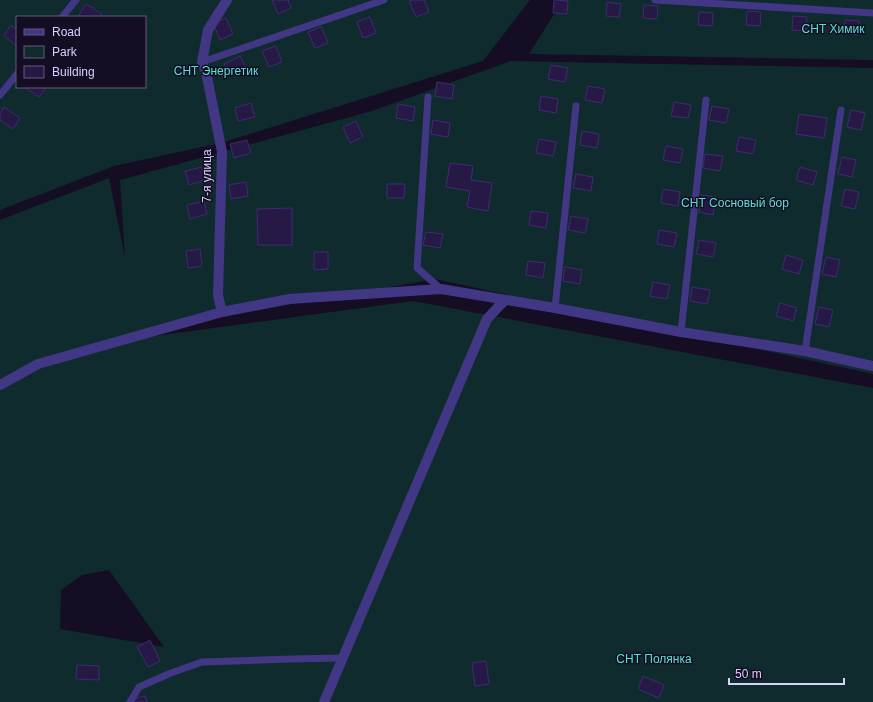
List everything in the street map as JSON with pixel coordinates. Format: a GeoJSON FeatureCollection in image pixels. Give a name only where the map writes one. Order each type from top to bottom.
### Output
{"type":"FeatureCollection","features":[{"type":"Feature","properties":{"kind":"street","name":"7-я улица"},"geometry":{"type":"LineString","coordinates":[[222,312],[218,296],[222,152],[206,72],[202,62],[208,30],[227,0]]}},
{"type":"Feature","properties":{"kind":"street"},"geometry":{"type":"LineString","coordinates":[[0,385],[38,364],[222,312],[288,299],[441,289],[555,308],[681,332],[805,351],[873,366]]}},
{"type":"Feature","properties":{"kind":"street"},"geometry":{"type":"LineString","coordinates":[[324,702],[487,319],[506,300]]}},
{"type":"Feature","properties":{"kind":"lane"},"geometry":{"type":"LineString","coordinates":[[63,16],[76,0]]}},
{"type":"Feature","properties":{"kind":"lane"},"geometry":{"type":"LineString","coordinates":[[202,62],[384,0]]}},
{"type":"Feature","properties":{"kind":"lane"},"geometry":{"type":"LineString","coordinates":[[655,0],[873,13]]}},
{"type":"Feature","properties":{"kind":"lane"},"geometry":{"type":"LineString","coordinates":[[0,95],[16,75]]}},
{"type":"Feature","properties":{"kind":"lane"},"geometry":{"type":"LineString","coordinates":[[428,97],[417,268],[441,289]]}},
{"type":"Feature","properties":{"kind":"lane"},"geometry":{"type":"LineString","coordinates":[[681,332],[706,100]]}},
{"type":"Feature","properties":{"kind":"lane"},"geometry":{"type":"LineString","coordinates":[[555,308],[576,106]]}},
{"type":"Feature","properties":{"kind":"lane"},"geometry":{"type":"LineString","coordinates":[[805,351],[840,110]]}},
{"type":"Feature","properties":{"kind":"lane"},"geometry":{"type":"LineString","coordinates":[[130,702],[139,687],[171,673],[202,662],[342,658]]}},
{"type":"Feature","properties":{"kind":"green space","name":"СНТ Энергетик"},"geometry":{"type":"Polygon","coordinates":[[[0,0],[530,0],[483,61],[221,143],[114,166],[0,210],[0,0]]]}},
{"type":"Feature","properties":{"kind":"green space","name":"СНТ Химик"},"geometry":{"type":"Polygon","coordinates":[[[563,0],[873,0],[873,60],[529,54],[563,0]]]}},
{"type":"Feature","properties":{"kind":"green space"},"geometry":{"type":"Polygon","coordinates":[[[511,61],[873,68],[873,374],[435,279],[139,331],[140,338],[413,301],[873,388],[873,702],[0,702],[0,220],[109,178],[125,257],[120,180],[372,111],[511,61]],[[109,570],[82,575],[61,590],[60,629],[164,647],[109,570]]]}},
{"type":"Feature","properties":{"kind":"building"},"geometry":{"type":"Polygon","coordinates":[[[272,0],[288,0],[291,8],[278,14],[272,0]]]}},
{"type":"Feature","properties":{"kind":"building"},"geometry":{"type":"Polygon","coordinates":[[[424,0],[429,12],[416,17],[409,1],[424,0]]]}},
{"type":"Feature","properties":{"kind":"building"},"geometry":{"type":"Polygon","coordinates":[[[554,0],[568,1],[567,14],[553,13],[554,0]]]}},
{"type":"Feature","properties":{"kind":"building"},"geometry":{"type":"Polygon","coordinates":[[[607,2],[621,4],[619,17],[606,16],[607,2]]]}},
{"type":"Feature","properties":{"kind":"building"},"geometry":{"type":"Polygon","coordinates":[[[86,4],[102,14],[101,16],[79,15],[86,4]]]}},
{"type":"Feature","properties":{"kind":"building"},"geometry":{"type":"Polygon","coordinates":[[[644,5],[658,6],[657,19],[643,18],[644,5]]]}},
{"type":"Feature","properties":{"kind":"building"},"geometry":{"type":"Polygon","coordinates":[[[747,11],[761,12],[760,26],[746,25],[747,11]]]}},
{"type":"Feature","properties":{"kind":"building"},"geometry":{"type":"Polygon","coordinates":[[[699,12],[713,13],[712,26],[698,25],[699,12]]]}},
{"type":"Feature","properties":{"kind":"building"},"geometry":{"type":"Polygon","coordinates":[[[793,16],[807,17],[806,31],[792,30],[793,16]]]}},
{"type":"Feature","properties":{"kind":"building"},"geometry":{"type":"Polygon","coordinates":[[[370,17],[376,33],[363,38],[357,22],[370,17]]]}},
{"type":"Feature","properties":{"kind":"building"},"geometry":{"type":"Polygon","coordinates":[[[226,18],[233,34],[220,40],[213,23],[226,18]]]}},
{"type":"Feature","properties":{"kind":"building"},"geometry":{"type":"Polygon","coordinates":[[[845,20],[859,21],[858,35],[844,33],[845,20]]]}},
{"type":"Feature","properties":{"kind":"building"},"geometry":{"type":"Polygon","coordinates":[[[11,25],[16,29],[16,45],[4,36],[11,25]]]}},
{"type":"Feature","properties":{"kind":"building"},"geometry":{"type":"Polygon","coordinates":[[[321,27],[328,43],[315,48],[308,32],[321,27]]]}},
{"type":"Feature","properties":{"kind":"building"},"geometry":{"type":"Polygon","coordinates":[[[276,46],[282,62],[269,67],[262,51],[276,46]]]}},
{"type":"Feature","properties":{"kind":"building"},"geometry":{"type":"Polygon","coordinates":[[[240,56],[246,68],[231,76],[224,64],[240,56]]]}},
{"type":"Feature","properties":{"kind":"building"},"geometry":{"type":"Polygon","coordinates":[[[551,65],[568,68],[565,82],[548,79],[551,65]]]}},
{"type":"Feature","properties":{"kind":"building"},"geometry":{"type":"Polygon","coordinates":[[[437,82],[454,85],[452,99],[435,96],[437,82]]]}},
{"type":"Feature","properties":{"kind":"building"},"geometry":{"type":"Polygon","coordinates":[[[588,86],[605,89],[602,103],[585,100],[588,86]]]}},
{"type":"Feature","properties":{"kind":"building"},"geometry":{"type":"Polygon","coordinates":[[[26,88],[45,88],[39,97],[26,88]]]}},
{"type":"Feature","properties":{"kind":"building"},"geometry":{"type":"Polygon","coordinates":[[[541,96],[558,99],[556,113],[539,110],[541,96]]]}},
{"type":"Feature","properties":{"kind":"building"},"geometry":{"type":"Polygon","coordinates":[[[674,102],[691,105],[688,118],[671,116],[674,102]]]}},
{"type":"Feature","properties":{"kind":"building"},"geometry":{"type":"Polygon","coordinates":[[[251,103],[255,117],[238,121],[235,108],[251,103]]]}},
{"type":"Feature","properties":{"kind":"building"},"geometry":{"type":"Polygon","coordinates":[[[398,104],[415,107],[413,121],[396,118],[398,104]]]}},
{"type":"Feature","properties":{"kind":"building"},"geometry":{"type":"Polygon","coordinates":[[[712,106],[729,109],[726,123],[709,120],[712,106]]]}},
{"type":"Feature","properties":{"kind":"building"},"geometry":{"type":"Polygon","coordinates":[[[4,107],[20,118],[13,129],[0,120],[0,114],[4,107]]]}},
{"type":"Feature","properties":{"kind":"building"},"geometry":{"type":"Polygon","coordinates":[[[851,110],[865,113],[861,130],[847,127],[851,110]]]}},
{"type":"Feature","properties":{"kind":"building"},"geometry":{"type":"Polygon","coordinates":[[[799,114],[827,118],[824,138],[796,134],[799,114]]]}},
{"type":"Feature","properties":{"kind":"building"},"geometry":{"type":"Polygon","coordinates":[[[433,120],[450,123],[448,137],[431,134],[433,120]]]}},
{"type":"Feature","properties":{"kind":"building"},"geometry":{"type":"Polygon","coordinates":[[[356,121],[363,137],[350,143],[343,127],[356,121]]]}},
{"type":"Feature","properties":{"kind":"building"},"geometry":{"type":"Polygon","coordinates":[[[582,131],[599,134],[597,148],[580,145],[582,131]]]}},
{"type":"Feature","properties":{"kind":"building"},"geometry":{"type":"Polygon","coordinates":[[[739,137],[756,140],[753,154],[736,151],[739,137]]]}},
{"type":"Feature","properties":{"kind":"building"},"geometry":{"type":"Polygon","coordinates":[[[539,139],[556,142],[553,156],[536,153],[539,139]]]}},
{"type":"Feature","properties":{"kind":"building"},"geometry":{"type":"Polygon","coordinates":[[[247,140],[251,153],[234,158],[230,144],[247,140]]]}},
{"type":"Feature","properties":{"kind":"building"},"geometry":{"type":"Polygon","coordinates":[[[666,146],[683,149],[680,163],[663,160],[666,146]]]}},
{"type":"Feature","properties":{"kind":"building"},"geometry":{"type":"Polygon","coordinates":[[[705,154],[723,156],[720,171],[703,168],[705,154]]]}},
{"type":"Feature","properties":{"kind":"building"},"geometry":{"type":"Polygon","coordinates":[[[842,157],[856,160],[852,177],[838,174],[842,157]]]}},
{"type":"Feature","properties":{"kind":"building"},"geometry":{"type":"Polygon","coordinates":[[[450,163],[473,166],[471,180],[492,183],[488,211],[467,207],[470,191],[446,187],[450,163]]]}},
{"type":"Feature","properties":{"kind":"building"},"geometry":{"type":"Polygon","coordinates":[[[202,167],[205,180],[189,185],[185,171],[202,167]]]}},
{"type":"Feature","properties":{"kind":"building"},"geometry":{"type":"Polygon","coordinates":[[[800,167],[817,172],[813,185],[796,180],[800,167]]]}},
{"type":"Feature","properties":{"kind":"building"},"geometry":{"type":"Polygon","coordinates":[[[576,174],[593,177],[591,191],[573,188],[576,174]]]}},
{"type":"Feature","properties":{"kind":"building"},"geometry":{"type":"Polygon","coordinates":[[[246,182],[248,196],[231,199],[229,185],[246,182]]]}},
{"type":"Feature","properties":{"kind":"building"},"geometry":{"type":"Polygon","coordinates":[[[387,184],[405,184],[404,198],[387,198],[387,184]]]}},
{"type":"Feature","properties":{"kind":"building"},"geometry":{"type":"Polygon","coordinates":[[[663,189],[680,192],[678,206],[661,203],[663,189]]]}},
{"type":"Feature","properties":{"kind":"building"},"geometry":{"type":"Polygon","coordinates":[[[845,189],[859,192],[855,209],[841,206],[845,189]]]}},
{"type":"Feature","properties":{"kind":"building"},"geometry":{"type":"Polygon","coordinates":[[[702,195],[716,197],[713,215],[699,212],[702,195]]]}},
{"type":"Feature","properties":{"kind":"building"},"geometry":{"type":"Polygon","coordinates":[[[204,201],[207,214],[190,219],[187,205],[204,201]]]}},
{"type":"Feature","properties":{"kind":"building"},"geometry":{"type":"Polygon","coordinates":[[[292,208],[292,245],[258,245],[257,209],[292,208]]]}},
{"type":"Feature","properties":{"kind":"building"},"geometry":{"type":"Polygon","coordinates":[[[531,211],[548,213],[546,228],[529,225],[531,211]]]}},
{"type":"Feature","properties":{"kind":"building"},"geometry":{"type":"Polygon","coordinates":[[[571,216],[588,219],[585,233],[568,230],[571,216]]]}},
{"type":"Feature","properties":{"kind":"building"},"geometry":{"type":"Polygon","coordinates":[[[659,230],[677,233],[674,247],[657,244],[659,230]]]}},
{"type":"Feature","properties":{"kind":"building"},"geometry":{"type":"Polygon","coordinates":[[[426,232],[443,234],[440,248],[423,245],[426,232]]]}},
{"type":"Feature","properties":{"kind":"building"},"geometry":{"type":"Polygon","coordinates":[[[699,240],[716,243],[713,257],[696,254],[699,240]]]}},
{"type":"Feature","properties":{"kind":"building"},"geometry":{"type":"Polygon","coordinates":[[[200,249],[202,266],[188,268],[186,251],[200,249]]]}},
{"type":"Feature","properties":{"kind":"building"},"geometry":{"type":"Polygon","coordinates":[[[314,252],[328,252],[328,269],[314,270],[314,252]]]}},
{"type":"Feature","properties":{"kind":"building"},"geometry":{"type":"Polygon","coordinates":[[[786,255],[803,260],[799,274],[782,269],[786,255]]]}},
{"type":"Feature","properties":{"kind":"building"},"geometry":{"type":"Polygon","coordinates":[[[826,257],[840,260],[836,277],[822,274],[826,257]]]}},
{"type":"Feature","properties":{"kind":"building"},"geometry":{"type":"Polygon","coordinates":[[[528,261],[545,263],[543,278],[526,275],[528,261]]]}},
{"type":"Feature","properties":{"kind":"building"},"geometry":{"type":"Polygon","coordinates":[[[565,267],[582,270],[580,284],[563,281],[565,267]]]}},
{"type":"Feature","properties":{"kind":"building"},"geometry":{"type":"Polygon","coordinates":[[[653,282],[670,285],[667,299],[650,296],[653,282]]]}},
{"type":"Feature","properties":{"kind":"building"},"geometry":{"type":"Polygon","coordinates":[[[692,287],[710,290],[707,304],[690,301],[692,287]]]}},
{"type":"Feature","properties":{"kind":"building"},"geometry":{"type":"Polygon","coordinates":[[[780,303],[797,308],[793,321],[776,316],[780,303]]]}},
{"type":"Feature","properties":{"kind":"building"},"geometry":{"type":"Polygon","coordinates":[[[819,307],[833,310],[829,327],[815,324],[819,307]]]}},
{"type":"Feature","properties":{"kind":"building"},"geometry":{"type":"Polygon","coordinates":[[[150,640],[160,661],[148,667],[137,647],[150,640]]]}},
{"type":"Feature","properties":{"kind":"building"},"geometry":{"type":"Polygon","coordinates":[[[486,661],[489,684],[475,686],[472,663],[486,661]]]}},
{"type":"Feature","properties":{"kind":"building"},"geometry":{"type":"Polygon","coordinates":[[[77,665],[99,666],[99,680],[76,679],[77,665]]]}},
{"type":"Feature","properties":{"kind":"building"},"geometry":{"type":"Polygon","coordinates":[[[643,676],[664,685],[659,698],[638,689],[643,676]]]}},
{"type":"Feature","properties":{"kind":"building"},"geometry":{"type":"Polygon","coordinates":[[[145,696],[147,702],[132,702],[132,700],[145,696]]]}},
{"type":"Feature","properties":{"kind":"park label","name":"СНТ Сосновый бор"},"geometry":{"type":"Point","coordinates":[735,203]}},
{"type":"Feature","properties":{"kind":"park label","name":"СНТ Полянка"},"geometry":{"type":"Point","coordinates":[654,659]}}]}
